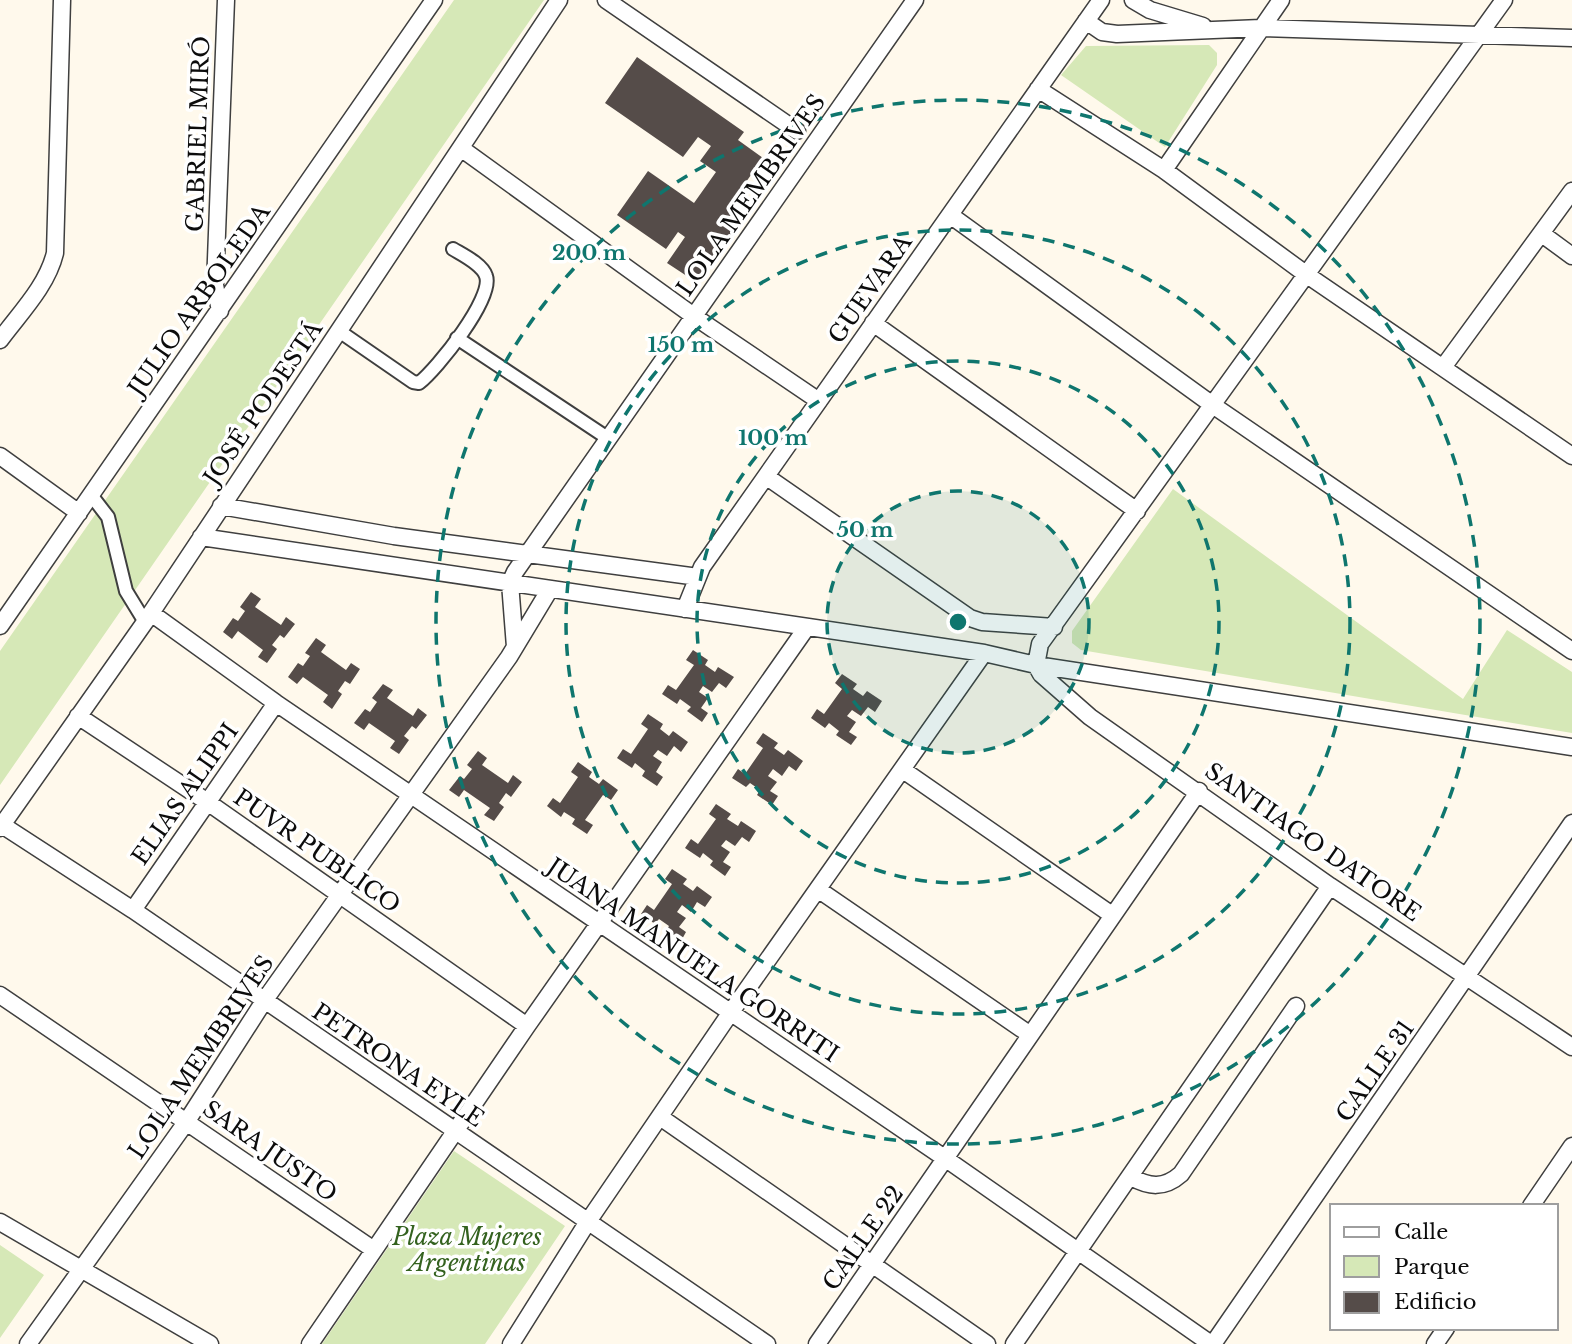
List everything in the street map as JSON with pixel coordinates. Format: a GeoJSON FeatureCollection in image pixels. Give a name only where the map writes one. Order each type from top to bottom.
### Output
{"type":"FeatureCollection","features":[{"type":"Feature","properties":{"kind":"street"},"geometry":{"type":"LineString","coordinates":[[0,340],[43,284],[55,253],[62,0]]}},
{"type":"Feature","properties":{"kind":"street","name":"GABRIEL MIRÓ"},"geometry":{"type":"LineString","coordinates":[[220,310],[215,285],[226,0]]}},
{"type":"Feature","properties":{"kind":"street","name":"JULIO ARBOLEDA"},"geometry":{"type":"LineString","coordinates":[[0,626],[434,0]]}},
{"type":"Feature","properties":{"kind":"street","name":"JOSÉ PODESTÁ"},"geometry":{"type":"LineString","coordinates":[[1,827],[148,617],[559,0]]}},
{"type":"Feature","properties":{"kind":"street"},"geometry":{"type":"LineString","coordinates":[[606,0],[797,131]]}},
{"type":"Feature","properties":{"kind":"street","name":"LOLA MEMBRIVES"},"geometry":{"type":"LineString","coordinates":[[510,583],[915,0]]}},
{"type":"Feature","properties":{"kind":"street","name":"GUEVARA"},"geometry":{"type":"LineString","coordinates":[[685,609],[698,577],[1101,0]]}},
{"type":"Feature","properties":{"kind":"street"},"geometry":{"type":"LineString","coordinates":[[1133,0],[1150,9],[1213,29]]}},
{"type":"Feature","properties":{"kind":"street"},"geometry":{"type":"LineString","coordinates":[[1164,170],[1281,0]]}},
{"type":"Feature","properties":{"kind":"street"},"geometry":{"type":"LineString","coordinates":[[1036,665],[1040,644],[1504,0]]}},
{"type":"Feature","properties":{"kind":"street"},"geometry":{"type":"LineString","coordinates":[[1086,21],[1102,32],[1117,34],[1261,28],[1572,38]]}},
{"type":"Feature","properties":{"kind":"street"},"geometry":{"type":"LineString","coordinates":[[1038,89],[1164,170],[1307,275],[1444,366],[1572,456]]}},
{"type":"Feature","properties":{"kind":"street"},"geometry":{"type":"LineString","coordinates":[[462,149],[695,317],[819,401]]}},
{"type":"Feature","properties":{"kind":"street"},"geometry":{"type":"LineString","coordinates":[[1444,366],[1572,191]]}},
{"type":"Feature","properties":{"kind":"street"},"geometry":{"type":"LineString","coordinates":[[950,215],[1214,405],[1572,651]]}},
{"type":"Feature","properties":{"kind":"street"},"geometry":{"type":"LineString","coordinates":[[1542,234],[1572,256]]}},
{"type":"Feature","properties":{"kind":"street"},"geometry":{"type":"LineString","coordinates":[[339,331],[413,382],[419,383],[457,338],[482,301],[488,285],[481,268],[453,249]]}},
{"type":"Feature","properties":{"kind":"street"},"geometry":{"type":"LineString","coordinates":[[873,323],[1138,511]]}},
{"type":"Feature","properties":{"kind":"street"},"geometry":{"type":"LineString","coordinates":[[457,338],[609,439]]}},
{"type":"Feature","properties":{"kind":"street"},"geometry":{"type":"LineString","coordinates":[[0,456],[79,513]]}},
{"type":"Feature","properties":{"kind":"street"},"geometry":{"type":"LineString","coordinates":[[767,477],[970,618],[982,622],[1054,627]]}},
{"type":"Feature","properties":{"kind":"street"},"geometry":{"type":"LineString","coordinates":[[91,495],[108,517],[126,591],[148,617]]}},
{"type":"Feature","properties":{"kind":"street"},"geometry":{"type":"LineString","coordinates":[[221,506],[359,531],[698,577]]}},
{"type":"Feature","properties":{"kind":"street"},"geometry":{"type":"LineString","coordinates":[[201,537],[984,653],[1036,665],[1572,747]]}},
{"type":"Feature","properties":{"kind":"street"},"geometry":{"type":"LineString","coordinates":[[510,583],[515,647]]}},
{"type":"Feature","properties":{"kind":"street","name":"LOLA MEMBRIVES"},"geometry":{"type":"LineString","coordinates":[[28,1344],[187,1121],[264,1001],[515,647],[550,589]]}},
{"type":"Feature","properties":{"kind":"street","name":"JUANA MANUELA GORRITI"},"geometry":{"type":"LineString","coordinates":[[148,617],[731,1012],[1212,1344]]}},
{"type":"Feature","properties":{"kind":"street"},"geometry":{"type":"LineString","coordinates":[[310,1344],[527,1026],[807,627]]}},
{"type":"Feature","properties":{"kind":"street"},"geometry":{"type":"LineString","coordinates":[[515,1342],[587,1223],[731,1012],[984,653]]}},
{"type":"Feature","properties":{"kind":"street","name":"SANTIAGO DATORE"},"geometry":{"type":"LineString","coordinates":[[1036,665],[1041,674],[1090,717],[1199,790],[1330,886],[1572,1047]]}},
{"type":"Feature","properties":{"kind":"street","name":"ELIAS ALIPPI"},"geometry":{"type":"LineString","coordinates":[[133,911],[276,703]]}},
{"type":"Feature","properties":{"kind":"street","name":"PUVR PUBLICO"},"geometry":{"type":"LineString","coordinates":[[78,716],[340,894],[527,1026]]}},
{"type":"Feature","properties":{"kind":"street"},"geometry":{"type":"LineString","coordinates":[[903,770],[1112,915]]}},
{"type":"Feature","properties":{"kind":"street","name":"CALLE 22"},"geometry":{"type":"LineString","coordinates":[[817,1344],[1199,790]]}},
{"type":"Feature","properties":{"kind":"street","name":"CALLE 31"},"geometry":{"type":"LineString","coordinates":[[1212,1344],[1572,823]]}},
{"type":"Feature","properties":{"kind":"street","name":"PETRONA EYLE"},"geometry":{"type":"LineString","coordinates":[[1,827],[133,911],[767,1344]]}},
{"type":"Feature","properties":{"kind":"street"},"geometry":{"type":"LineString","coordinates":[[1014,1344],[1080,1253],[1330,886]]}},
{"type":"Feature","properties":{"kind":"street"},"geometry":{"type":"LineString","coordinates":[[819,890],[1029,1034]]}},
{"type":"Feature","properties":{"kind":"street","name":"SARA JUSTO"},"geometry":{"type":"LineString","coordinates":[[0,995],[374,1250]]}},
{"type":"Feature","properties":{"kind":"street"},"geometry":{"type":"LineString","coordinates":[[1131,1177],[1148,1186],[1175,1179],[1181,1174],[1296,1006]]}},
{"type":"Feature","properties":{"kind":"street"},"geometry":{"type":"LineString","coordinates":[[660,1117],[987,1344]]}},
{"type":"Feature","properties":{"kind":"street"},"geometry":{"type":"LineString","coordinates":[[1532,1204],[1572,1146]]}},
{"type":"Feature","properties":{"kind":"street"},"geometry":{"type":"LineString","coordinates":[[0,1222],[210,1344]]}},
{"type":"Feature","properties":{"kind":"green space"},"geometry":{"type":"Polygon","coordinates":[[[454,0],[544,0],[0,785],[0,651],[454,0]]]}},
{"type":"Feature","properties":{"kind":"green space"},"geometry":{"type":"Polygon","coordinates":[[[1209,45],[1217,53],[1217,65],[1165,147],[1061,75],[1086,46],[1209,45]]]}},
{"type":"Feature","properties":{"kind":"green space"},"geometry":{"type":"Polygon","coordinates":[[[1173,489],[1463,699],[1507,630],[1572,672],[1572,733],[1081,650],[1072,643],[1072,631],[1173,489]]]}},
{"type":"Feature","properties":{"kind":"green space","name":"Plaza Mujeres Argentinas"},"geometry":{"type":"Polygon","coordinates":[[[454,1151],[565,1226],[485,1344],[322,1344],[454,1151]]]}},
{"type":"Feature","properties":{"kind":"green space"},"geometry":{"type":"Polygon","coordinates":[[[0,1245],[44,1275],[0,1338],[0,1245]]]}},
{"type":"Feature","properties":{"kind":"building"},"geometry":{"type":"Polygon","coordinates":[[[637,57],[744,132],[738,140],[763,158],[729,206],[746,218],[699,284],[667,263],[685,237],[678,232],[666,249],[617,215],[648,171],[694,203],[716,172],[700,161],[711,146],[698,137],[683,157],[605,103],[637,57]]]}},
{"type":"Feature","properties":{"kind":"building"},"geometry":{"type":"Polygon","coordinates":[[[251,592],[261,599],[255,607],[281,625],[286,617],[295,624],[284,638],[280,635],[272,645],[277,649],[267,663],[258,657],[263,650],[238,631],[232,639],[223,632],[233,618],[238,621],[245,611],[240,607],[251,592]]]}},
{"type":"Feature","properties":{"kind":"building"},"geometry":{"type":"Polygon","coordinates":[[[316,638],[326,645],[321,652],[346,670],[351,663],[360,669],[350,684],[345,681],[338,691],[342,694],[332,709],[323,702],[328,695],[303,677],[297,684],[288,677],[298,663],[303,666],[310,656],[305,653],[316,638]]]}},
{"type":"Feature","properties":{"kind":"building"},"geometry":{"type":"Polygon","coordinates":[[[693,650],[708,660],[705,665],[715,672],[718,667],[734,677],[726,688],[719,683],[712,692],[703,686],[699,692],[708,698],[701,708],[708,713],[702,722],[687,711],[691,707],[680,699],[677,704],[662,694],[668,685],[676,690],[694,665],[686,660],[693,650]]]}},
{"type":"Feature","properties":{"kind":"building"},"geometry":{"type":"Polygon","coordinates":[[[842,674],[857,684],[853,689],[863,696],[867,691],[882,701],[875,712],[868,707],[861,716],[852,710],[847,716],[856,722],[849,732],[857,737],[851,745],[836,735],[839,731],[829,723],[825,728],[811,718],[817,709],[824,714],[842,689],[835,683],[842,674]]]}},
{"type":"Feature","properties":{"kind":"building"},"geometry":{"type":"Polygon","coordinates":[[[383,684],[393,690],[387,698],[413,716],[418,708],[427,715],[416,729],[412,726],[404,736],[409,740],[399,754],[390,748],[395,741],[369,723],[364,730],[354,723],[365,709],[370,712],[377,702],[372,698],[383,684]]]}},
{"type":"Feature","properties":{"kind":"building"},"geometry":{"type":"Polygon","coordinates":[[[648,714],[663,724],[660,729],[669,736],[673,731],[688,742],[681,752],[674,746],[667,756],[658,750],[653,756],[662,762],[656,772],[663,777],[657,786],[642,776],[645,771],[635,763],[632,768],[617,758],[623,749],[631,754],[648,729],[641,724],[648,714]]]}},
{"type":"Feature","properties":{"kind":"building"},"geometry":{"type":"Polygon","coordinates":[[[763,733],[778,743],[774,748],[784,755],[788,750],[803,761],[796,771],[789,766],[782,776],[773,769],[768,776],[777,782],[770,791],[778,796],[772,805],[757,795],[760,790],[750,783],[746,787],[732,778],[738,769],[745,774],[763,748],[756,743],[763,733]]]}},
{"type":"Feature","properties":{"kind":"building"},"geometry":{"type":"Polygon","coordinates":[[[478,751],[487,758],[482,765],[508,783],[513,775],[522,782],[511,797],[506,793],[499,803],[504,807],[494,821],[484,815],[490,808],[464,790],[459,797],[449,790],[460,776],[464,779],[472,769],[467,765],[478,751]]]}},
{"type":"Feature","properties":{"kind":"building"},"geometry":{"type":"Polygon","coordinates":[[[578,762],[592,772],[589,777],[599,784],[603,779],[618,790],[611,800],[603,795],[585,820],[593,825],[587,834],[572,824],[575,819],[564,812],[561,817],[547,806],[553,798],[560,803],[578,777],[571,772],[578,762]]]}},
{"type":"Feature","properties":{"kind":"building"},"geometry":{"type":"Polygon","coordinates":[[[716,804],[731,814],[727,819],[738,826],[741,821],[756,831],[749,842],[742,837],[735,846],[726,840],[721,846],[730,852],[723,862],[731,867],[725,876],[710,865],[713,861],[703,853],[700,858],[685,848],[691,839],[698,844],[716,819],[709,814],[716,804]]]}},
{"type":"Feature","properties":{"kind":"building"},"geometry":{"type":"Polygon","coordinates":[[[672,869],[687,879],[683,884],[693,891],[697,886],[712,897],[705,907],[697,902],[691,912],[682,905],[677,912],[686,918],[679,927],[686,932],[681,941],[666,931],[669,926],[659,919],[655,924],[641,914],[647,905],[654,910],[672,884],[665,879],[672,869]]]}}]}
